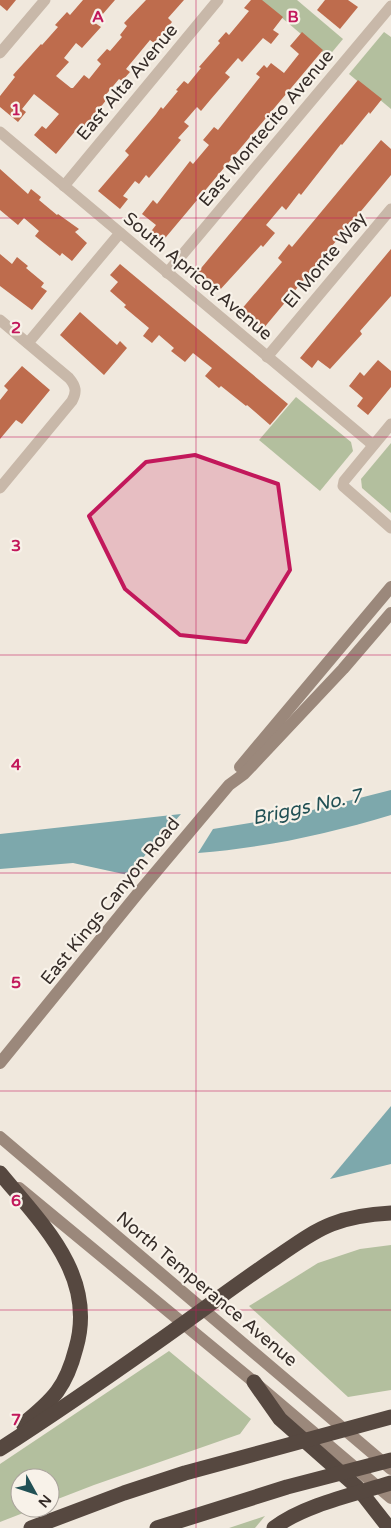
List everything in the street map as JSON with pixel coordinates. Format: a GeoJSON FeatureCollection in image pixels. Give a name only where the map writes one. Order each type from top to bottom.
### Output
{"type":"FeatureCollection","features":[{"type":"Feature","properties":{"kind":"highway"},"geometry":{"type":"LineString","coordinates":[[0,1173],[39,1221],[68,1263],[79,1293],[81,1325],[66,1380],[55,1396],[43,1408],[0,1442]]}},
{"type":"Feature","properties":{"kind":"highway"},"geometry":{"type":"LineString","coordinates":[[0,1449],[48,1418],[310,1235],[331,1224],[363,1216],[391,1213]]}},
{"type":"Feature","properties":{"kind":"highway"},"geometry":{"type":"LineString","coordinates":[[254,1382],[280,1419],[357,1487],[388,1528]]}},
{"type":"Feature","properties":{"kind":"highway"},"geometry":{"type":"LineString","coordinates":[[31,1528],[124,1493],[244,1456],[391,1417]]}},
{"type":"Feature","properties":{"kind":"highway"},"geometry":{"type":"LineString","coordinates":[[157,1528],[287,1487],[391,1460]]}},
{"type":"Feature","properties":{"kind":"highway"},"geometry":{"type":"LineString","coordinates":[[274,1528],[310,1508],[391,1483]]}},
{"type":"Feature","properties":{"kind":"main road","name":"East Kings Canyon Road"},"geometry":{"type":"LineString","coordinates":[[0,1063],[133,899],[229,785],[238,769],[391,587]]}},
{"type":"Feature","properties":{"kind":"main road"},"geometry":{"type":"LineString","coordinates":[[360,649],[380,613],[391,599]]}},
{"type":"Feature","properties":{"kind":"main road","name":"East Kings Canyon Road"},"geometry":{"type":"LineString","coordinates":[[229,785],[244,774],[391,613]]}},
{"type":"Feature","properties":{"kind":"main road","name":"North Temperance Avenue"},"geometry":{"type":"LineString","coordinates":[[0,1137],[391,1469]]}},
{"type":"Feature","properties":{"kind":"main road"},"geometry":{"type":"LineString","coordinates":[[0,1173],[254,1382],[391,1498]]}},
{"type":"Feature","properties":{"kind":"street"},"geometry":{"type":"LineString","coordinates":[[0,53],[45,0]]}},
{"type":"Feature","properties":{"kind":"street","name":"East Alta Avenue"},"geometry":{"type":"LineString","coordinates":[[64,186],[218,0]]}},
{"type":"Feature","properties":{"kind":"street","name":"East Montecito Avenue"},"geometry":{"type":"LineString","coordinates":[[167,273],[391,6]]}},
{"type":"Feature","properties":{"kind":"street","name":"South Apricot Avenue"},"geometry":{"type":"LineString","coordinates":[[0,132],[373,445]]}},
{"type":"Feature","properties":{"kind":"street","name":"El Monte Way"},"geometry":{"type":"LineString","coordinates":[[267,357],[391,209]]}},
{"type":"Feature","properties":{"kind":"street"},"geometry":{"type":"LineString","coordinates":[[28,343],[120,233]]}},
{"type":"Feature","properties":{"kind":"street"},"geometry":{"type":"LineString","coordinates":[[0,320],[69,378],[76,389],[72,401],[0,488]]}},
{"type":"Feature","properties":{"kind":"street"},"geometry":{"type":"LineString","coordinates":[[391,424],[344,481],[343,486],[391,528]]}},
{"type":"Feature","properties":{"kind":"highlighted area"},"geometry":{"type":"Polygon","coordinates":[[[195,455],[278,484],[290,570],[246,642],[180,635],[125,589],[89,516],[146,462],[195,455]]]}},
{"type":"Feature","properties":{"kind":"green space"},"geometry":{"type":"Polygon","coordinates":[[[261,0],[297,0],[343,39],[328,57],[261,0]]]}},
{"type":"Feature","properties":{"kind":"green space"},"geometry":{"type":"Polygon","coordinates":[[[384,32],[391,37],[391,109],[349,74],[384,32]]]}},
{"type":"Feature","properties":{"kind":"green space"},"geometry":{"type":"Polygon","coordinates":[[[296,397],[351,442],[353,451],[320,491],[259,440],[296,397]]]}},
{"type":"Feature","properties":{"kind":"green space"},"geometry":{"type":"Polygon","coordinates":[[[391,443],[391,513],[362,488],[361,479],[391,443]]]}},
{"type":"Feature","properties":{"kind":"green space"},"geometry":{"type":"Polygon","coordinates":[[[391,1245],[391,1390],[348,1397],[249,1306],[318,1263],[360,1249],[391,1245]]]}},
{"type":"Feature","properties":{"kind":"green space"},"geometry":{"type":"Polygon","coordinates":[[[169,1351],[251,1419],[240,1434],[60,1498],[60,1468],[10,1468],[10,1518],[0,1522],[0,1464],[169,1351]]]}},
{"type":"Feature","properties":{"kind":"green space"},"geometry":{"type":"Polygon","coordinates":[[[265,1516],[255,1528],[229,1528],[265,1516]]]}},
{"type":"Feature","properties":{"kind":"water"},"geometry":{"type":"Polygon","coordinates":[[[391,790],[391,815],[296,839],[247,848],[198,853],[213,829],[281,818],[391,790]]]}},
{"type":"Feature","properties":{"kind":"water"},"geometry":{"type":"Polygon","coordinates":[[[181,814],[128,875],[73,863],[0,869],[0,834],[181,814]]]}},
{"type":"Feature","properties":{"kind":"water"},"geometry":{"type":"Polygon","coordinates":[[[391,1106],[391,1164],[330,1179],[391,1106]]]}},
{"type":"Feature","properties":{"kind":"building"},"geometry":{"type":"Polygon","coordinates":[[[0,0],[16,0],[7,11],[0,5],[0,0]]]}},
{"type":"Feature","properties":{"kind":"building"},"geometry":{"type":"Polygon","coordinates":[[[83,0],[115,0],[95,23],[101,27],[82,48],[76,43],[64,58],[69,62],[56,76],[71,88],[84,75],[89,79],[101,64],[97,60],[107,49],[110,51],[122,37],[120,35],[127,26],[124,23],[146,0],[184,0],[168,18],[172,22],[154,43],[150,40],[126,69],[130,72],[122,81],[119,79],[104,97],[107,99],[92,118],[80,131],[77,129],[56,154],[34,135],[42,126],[46,129],[59,114],[34,94],[22,109],[26,112],[18,122],[0,107],[0,96],[15,77],[13,75],[58,27],[55,25],[67,12],[70,15],[83,0]]]}},
{"type":"Feature","properties":{"kind":"building"},"geometry":{"type":"Polygon","coordinates":[[[251,0],[262,0],[283,17],[273,30],[279,34],[271,44],[263,38],[242,62],[238,58],[225,73],[230,77],[201,111],[197,107],[184,122],[189,126],[178,138],[181,140],[149,178],[146,175],[139,184],[135,181],[123,196],[128,199],[120,209],[98,191],[129,155],[125,151],[161,107],[163,109],[184,81],[188,84],[201,68],[199,67],[220,43],[218,41],[226,32],[229,35],[249,11],[244,8],[251,0]]]}},
{"type":"Feature","properties":{"kind":"building"},"geometry":{"type":"Polygon","coordinates":[[[325,0],[348,0],[358,7],[340,29],[317,10],[325,0]]]}},
{"type":"Feature","properties":{"kind":"building"},"geometry":{"type":"Polygon","coordinates":[[[302,32],[323,50],[161,243],[149,234],[156,225],[142,214],[153,200],[157,204],[190,161],[193,164],[209,145],[203,140],[214,127],[218,130],[260,77],[256,74],[264,65],[267,68],[271,63],[284,73],[299,54],[290,46],[302,32]]]}},
{"type":"Feature","properties":{"kind":"building"},"geometry":{"type":"Polygon","coordinates":[[[358,80],[382,99],[341,144],[301,195],[299,193],[286,210],[282,206],[266,225],[275,233],[263,247],[261,245],[218,292],[197,273],[358,80]]]}},
{"type":"Feature","properties":{"kind":"building"},"geometry":{"type":"Polygon","coordinates":[[[381,140],[391,149],[391,175],[263,329],[240,311],[282,262],[278,258],[289,244],[292,247],[381,140]]]}},
{"type":"Feature","properties":{"kind":"building"},"geometry":{"type":"Polygon","coordinates":[[[0,169],[28,194],[31,189],[41,197],[39,200],[57,215],[79,229],[75,232],[87,243],[72,261],[62,253],[60,256],[35,236],[39,231],[24,218],[18,225],[0,210],[0,169]]]}},
{"type":"Feature","properties":{"kind":"building"},"geometry":{"type":"Polygon","coordinates":[[[391,249],[391,296],[360,331],[362,334],[330,369],[318,360],[312,368],[300,358],[391,249]]]}},
{"type":"Feature","properties":{"kind":"building"},"geometry":{"type":"Polygon","coordinates":[[[0,254],[12,264],[17,257],[28,266],[26,268],[44,283],[41,287],[47,291],[32,310],[0,286],[0,254]]]}},
{"type":"Feature","properties":{"kind":"building"},"geometry":{"type":"Polygon","coordinates":[[[120,264],[288,404],[270,425],[247,405],[221,386],[219,388],[205,376],[212,368],[193,353],[185,362],[171,351],[174,348],[159,335],[152,343],[143,336],[149,328],[124,307],[126,305],[110,291],[118,282],[110,275],[120,264]]]}},
{"type":"Feature","properties":{"kind":"building"},"geometry":{"type":"Polygon","coordinates":[[[80,312],[117,345],[120,341],[127,348],[104,375],[60,335],[80,312]]]}},
{"type":"Feature","properties":{"kind":"building"},"geometry":{"type":"Polygon","coordinates":[[[378,360],[391,371],[391,387],[368,415],[357,406],[363,398],[349,386],[360,372],[364,376],[378,360]]]}},
{"type":"Feature","properties":{"kind":"building"},"geometry":{"type":"Polygon","coordinates":[[[22,366],[50,390],[22,424],[16,420],[0,439],[0,400],[8,390],[4,386],[22,366]]]}},
{"type":"Feature","properties":{"kind":"water label","name":"Briggs No. 7"},"geometry":{"type":"Point","coordinates":[307,807]}}]}
